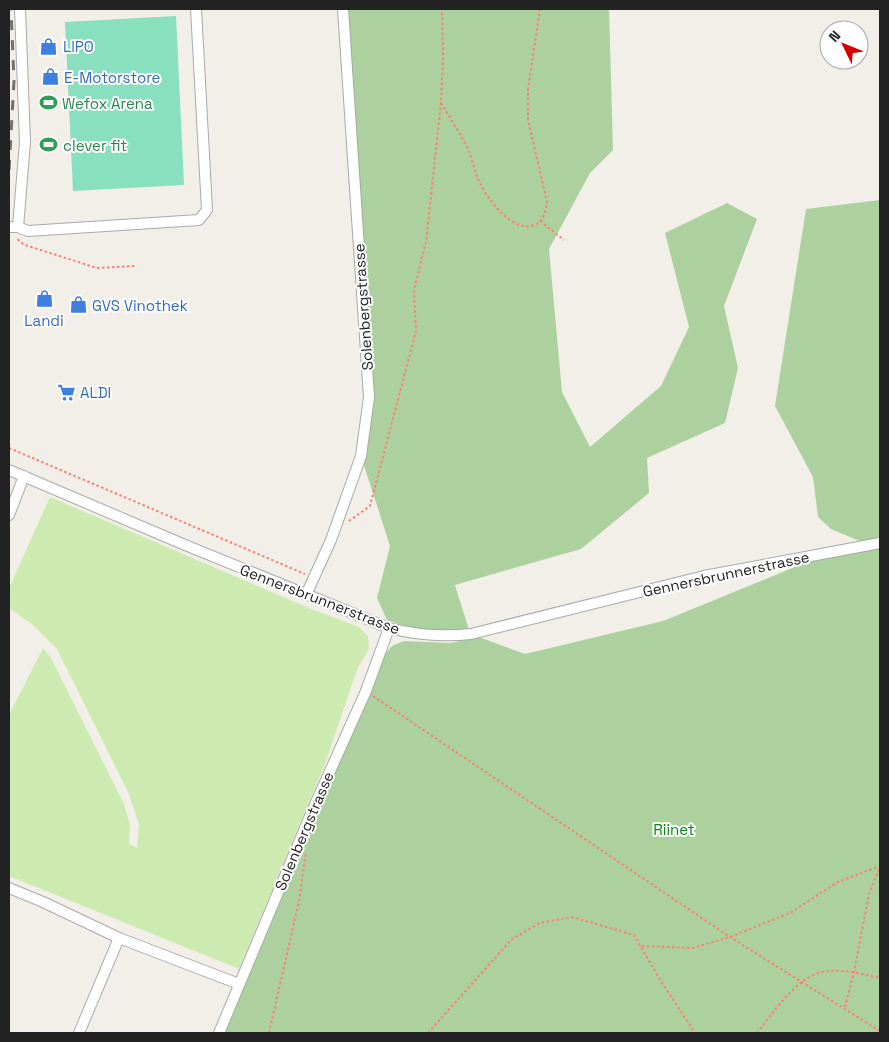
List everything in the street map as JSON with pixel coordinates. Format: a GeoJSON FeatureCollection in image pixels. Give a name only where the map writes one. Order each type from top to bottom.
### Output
{"type":"FeatureCollection","features":[{"type":"Feature","properties":{"kind":"street"},"geometry":{"type":"LineString","coordinates":[[20,9],[25,142],[13,227],[28,231],[198,220],[207,210],[196,9]]}},
{"type":"Feature","properties":{"kind":"street","name":"Solenbergstrasse"},"geometry":{"type":"LineString","coordinates":[[306,595],[331,540],[361,456],[369,397],[343,9]]}},
{"type":"Feature","properties":{"kind":"street","name":"Gennersbrunnerstrasse"},"geometry":{"type":"LineString","coordinates":[[9,470],[306,595],[389,628],[415,634],[439,636],[471,634],[689,579],[880,543]]}},
{"type":"Feature","properties":{"kind":"street"},"geometry":{"type":"LineString","coordinates":[[10,510],[24,476]]}},
{"type":"Feature","properties":{"kind":"street","name":"Solenbergstrasse"},"geometry":{"type":"LineString","coordinates":[[219,1033],[313,809],[366,691],[389,628]]}},
{"type":"Feature","properties":{"kind":"street"},"geometry":{"type":"LineString","coordinates":[[9,888],[119,938],[239,984]]}},
{"type":"Feature","properties":{"kind":"street"},"geometry":{"type":"LineString","coordinates":[[79,1033],[119,938]]}},
{"type":"Feature","properties":{"kind":"path"},"geometry":{"type":"LineString","coordinates":[[349,521],[370,506],[416,331],[414,290],[426,242],[441,103],[444,58],[442,9]]}},
{"type":"Feature","properties":{"kind":"path"},"geometry":{"type":"LineString","coordinates":[[441,103],[468,149],[480,184],[502,214],[514,224],[530,226],[540,222],[545,215],[546,202],[528,120],[528,89],[540,9]]}},
{"type":"Feature","properties":{"kind":"path"},"geometry":{"type":"LineString","coordinates":[[540,222],[564,240]]}},
{"type":"Feature","properties":{"kind":"path"},"geometry":{"type":"LineString","coordinates":[[13,227],[20,242],[25,245],[97,268],[135,266]]}},
{"type":"Feature","properties":{"kind":"path"},"geometry":{"type":"LineString","coordinates":[[9,448],[314,578]]}},
{"type":"Feature","properties":{"kind":"path"},"geometry":{"type":"LineString","coordinates":[[366,691],[730,937],[880,1031]]}},
{"type":"Feature","properties":{"kind":"path"},"geometry":{"type":"LineString","coordinates":[[269,1033],[299,901],[307,846]]}},
{"type":"Feature","properties":{"kind":"path"},"geometry":{"type":"LineString","coordinates":[[642,946],[692,948],[730,937],[790,913],[838,882],[880,867]]}},
{"type":"Feature","properties":{"kind":"path"},"geometry":{"type":"LineString","coordinates":[[844,1008],[854,972],[869,894],[880,867]]}},
{"type":"Feature","properties":{"kind":"path"},"geometry":{"type":"LineString","coordinates":[[428,1033],[512,939],[540,923],[572,917],[634,935],[695,1033]]}},
{"type":"Feature","properties":{"kind":"path"},"geometry":{"type":"LineString","coordinates":[[757,1033],[801,982],[821,972],[854,972],[880,978]]}},
{"type":"Feature","properties":{"kind":"green space"},"geometry":{"type":"Polygon","coordinates":[[[343,9],[609,9],[613,150],[590,173],[549,249],[562,392],[590,447],[661,386],[689,327],[665,233],[727,203],[757,219],[724,306],[738,368],[725,423],[647,458],[649,493],[581,549],[455,585],[469,630],[427,630],[387,620],[377,598],[390,546],[361,456],[369,397],[343,9]]]}},
{"type":"Feature","properties":{"kind":"green space"},"geometry":{"type":"Polygon","coordinates":[[[176,16],[184,185],[73,191],[65,22],[176,16]]]}},
{"type":"Feature","properties":{"kind":"green space"},"geometry":{"type":"Polygon","coordinates":[[[880,200],[880,537],[862,542],[831,529],[818,517],[813,477],[775,406],[806,209],[880,200]]]}},
{"type":"Feature","properties":{"kind":"green space"},"geometry":{"type":"Polygon","coordinates":[[[50,497],[309,608],[359,627],[368,636],[369,649],[358,667],[325,764],[239,969],[9,876],[9,715],[43,648],[51,658],[124,804],[130,825],[129,844],[137,848],[139,825],[129,794],[57,649],[32,624],[9,608],[9,588],[50,497]]]}},
{"type":"Feature","properties":{"kind":"green space","name":"Riinet"},"geometry":{"type":"Polygon","coordinates":[[[880,548],[880,1033],[219,1033],[379,654],[384,655],[392,646],[404,641],[451,643],[479,637],[525,654],[663,621],[812,560],[880,548]]]}},
{"type":"Feature","properties":{"kind":"railway"},"geometry":{"type":"LineString","coordinates":[[9,170],[14,81],[11,9]]}},
{"type":"Feature","properties":{"kind":"place","name":"LIPO"},"geometry":{"type":"Point","coordinates":[49,46]}},
{"type":"Feature","properties":{"kind":"place","name":"E-Motorstore"},"geometry":{"type":"Point","coordinates":[50,77]}},
{"type":"Feature","properties":{"kind":"place","name":"Wefox Arena"},"geometry":{"type":"Point","coordinates":[48,103]}},
{"type":"Feature","properties":{"kind":"place","name":"clever fit"},"geometry":{"type":"Point","coordinates":[49,145]}},
{"type":"Feature","properties":{"kind":"place","name":"Landi"},"geometry":{"type":"Point","coordinates":[44,299]}},
{"type":"Feature","properties":{"kind":"place","name":"GVS Vinothek"},"geometry":{"type":"Point","coordinates":[78,305]}},
{"type":"Feature","properties":{"kind":"place","name":"ALDI"},"geometry":{"type":"Point","coordinates":[66,392]}}]}
